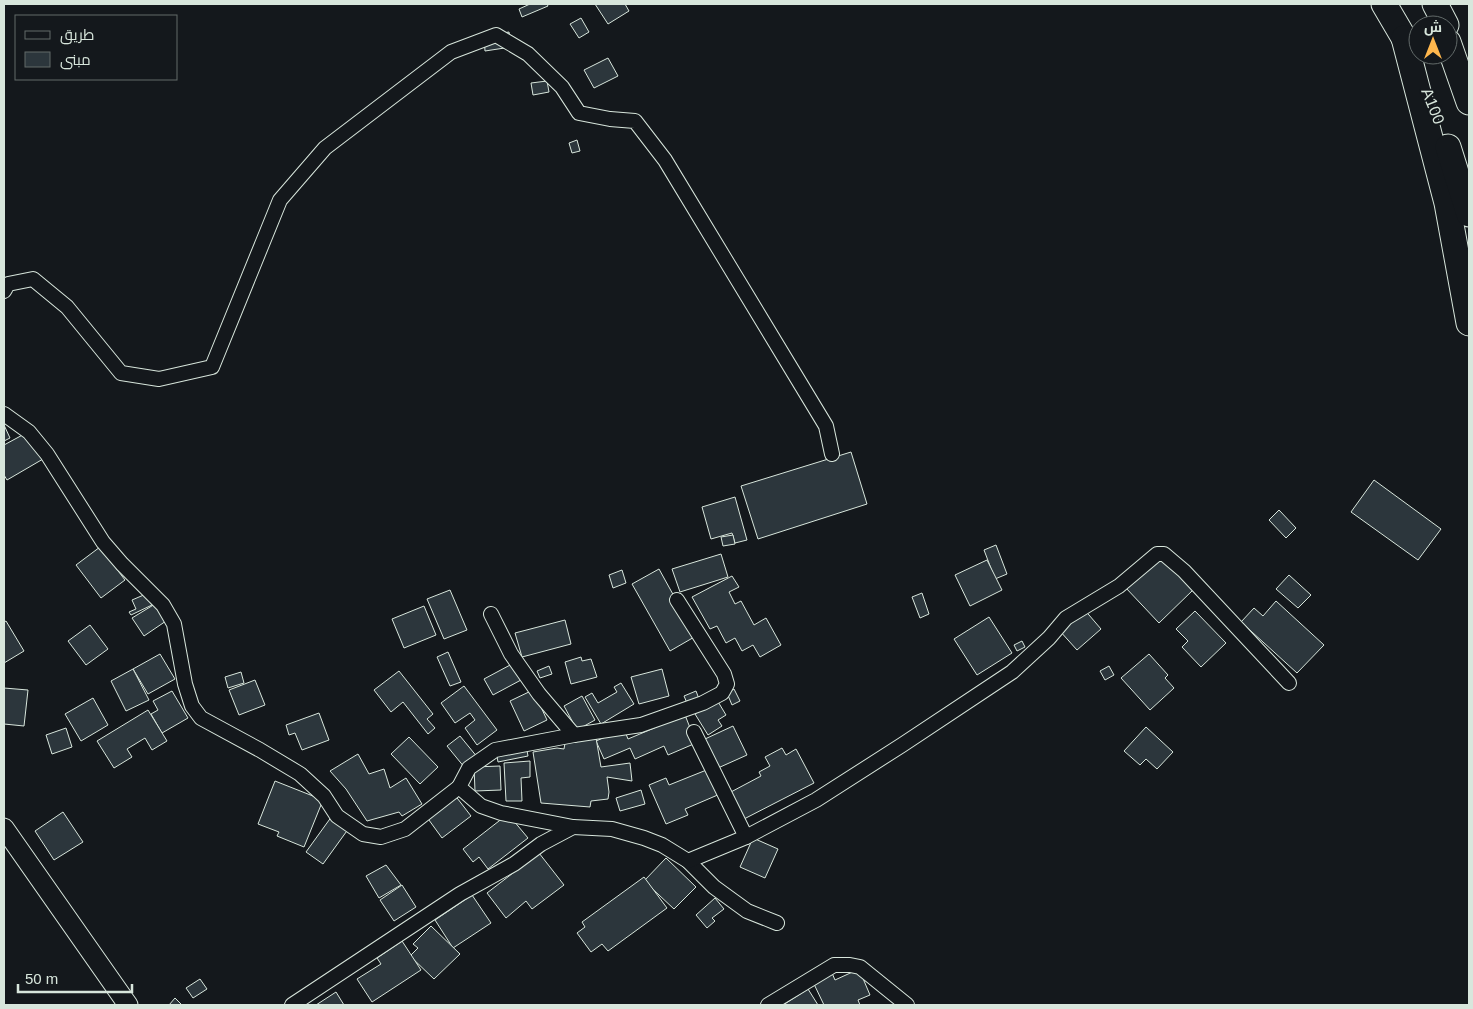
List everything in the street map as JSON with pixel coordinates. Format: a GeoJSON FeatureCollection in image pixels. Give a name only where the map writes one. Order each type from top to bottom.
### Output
{"type":"FeatureCollection","features":[{"type":"Feature","properties":{"kind":"highway","name":"A100"},"geometry":{"type":"LineString","coordinates":[[1384,4],[1404,38],[1437,116],[1469,214]]}},
{"type":"Feature","properties":{"kind":"highway"},"geometry":{"type":"LineString","coordinates":[[1434,4],[1440,15]]}},
{"type":"Feature","properties":{"kind":"highway"},"geometry":{"type":"LineString","coordinates":[[1404,38],[1447,203],[1469,323]]}},
{"type":"Feature","properties":{"kind":"highway"},"geometry":{"type":"LineString","coordinates":[[1458,48],[1469,70]]}},
{"type":"Feature","properties":{"kind":"highway"},"geometry":{"type":"LineString","coordinates":[[1456,65],[1469,102]]}},
{"type":"Feature","properties":{"kind":"street"},"geometry":{"type":"LineString","coordinates":[[4,291],[8,284],[33,279],[67,307],[121,373],[159,380],[212,367],[280,200],[325,148],[451,52],[496,35],[528,54],[562,87],[579,113],[610,119],[635,120],[665,160],[826,426],[832,454]]}},
{"type":"Feature","properties":{"kind":"street"},"geometry":{"type":"LineString","coordinates":[[4,414],[29,432],[77,499],[103,542],[122,564],[163,604],[174,624],[185,684],[192,706],[200,718],[300,774],[324,796],[337,816],[363,834],[381,837],[406,829],[459,787],[469,768],[495,750],[641,725],[702,703],[722,693],[727,684],[724,674],[677,600]]}},
{"type":"Feature","properties":{"kind":"street"},"geometry":{"type":"LineString","coordinates":[[688,861],[746,838],[816,800],[1012,672],[1049,638],[1066,618],[1119,586],[1157,554],[1164,554],[1184,571],[1289,684]]}},
{"type":"Feature","properties":{"kind":"street"},"geometry":{"type":"LineString","coordinates":[[491,614],[511,654],[539,694],[574,735]]}},
{"type":"Feature","properties":{"kind":"street"},"geometry":{"type":"LineString","coordinates":[[694,732],[746,838]]}},
{"type":"Feature","properties":{"kind":"street"},"geometry":{"type":"LineString","coordinates":[[459,787],[481,806],[501,813],[573,827],[612,829],[662,845],[688,861],[714,887],[747,911],[777,923]]}},
{"type":"Feature","properties":{"kind":"street"},"geometry":{"type":"LineString","coordinates":[[292,1005],[460,894],[514,864],[541,844],[573,827]]}},
{"type":"Feature","properties":{"kind":"street"},"geometry":{"type":"LineString","coordinates":[[4,828],[128,1005]]}},
{"type":"Feature","properties":{"kind":"street"},"geometry":{"type":"LineString","coordinates":[[768,1005],[834,965],[860,967],[907,1005]]}},
{"type":"Feature","properties":{"kind":"building"},"geometry":{"type":"Polygon","coordinates":[[[530,4],[547,4],[548,6],[522,17],[519,9],[530,4]]]}},
{"type":"Feature","properties":{"kind":"building"},"geometry":{"type":"Polygon","coordinates":[[[595,4],[625,4],[629,11],[608,24],[595,4]]]}},
{"type":"Feature","properties":{"kind":"building"},"geometry":{"type":"Polygon","coordinates":[[[581,18],[589,32],[579,38],[570,24],[581,18]]]}},
{"type":"Feature","properties":{"kind":"building"},"geometry":{"type":"Polygon","coordinates":[[[509,32],[511,47],[485,51],[484,36],[509,32]]]}},
{"type":"Feature","properties":{"kind":"building"},"geometry":{"type":"Polygon","coordinates":[[[608,58],[618,76],[594,88],[584,70],[608,58]]]}},
{"type":"Feature","properties":{"kind":"building"},"geometry":{"type":"Polygon","coordinates":[[[547,81],[549,92],[533,95],[531,83],[547,81]]]}},
{"type":"Feature","properties":{"kind":"building"},"geometry":{"type":"Polygon","coordinates":[[[577,140],[580,151],[572,153],[569,143],[577,140]]]}},
{"type":"Feature","properties":{"kind":"building"},"geometry":{"type":"Polygon","coordinates":[[[4,425],[10,438],[4,441],[4,425]]]}},
{"type":"Feature","properties":{"kind":"building"},"geometry":{"type":"Polygon","coordinates":[[[28,432],[43,459],[7,480],[4,475],[4,445],[28,432]]]}},
{"type":"Feature","properties":{"kind":"building"},"geometry":{"type":"Polygon","coordinates":[[[851,452],[867,504],[758,539],[741,486],[851,452]]]}},
{"type":"Feature","properties":{"kind":"building"},"geometry":{"type":"Polygon","coordinates":[[[1374,480],[1441,529],[1418,560],[1351,512],[1374,480]]]}},
{"type":"Feature","properties":{"kind":"building"},"geometry":{"type":"Polygon","coordinates":[[[735,497],[747,540],[735,543],[732,533],[711,539],[702,507],[735,497]]]}},
{"type":"Feature","properties":{"kind":"building"},"geometry":{"type":"Polygon","coordinates":[[[1279,510],[1296,528],[1286,538],[1269,520],[1279,510]]]}},
{"type":"Feature","properties":{"kind":"building"},"geometry":{"type":"Polygon","coordinates":[[[733,535],[735,544],[723,546],[721,537],[733,535]]]}},
{"type":"Feature","properties":{"kind":"building"},"geometry":{"type":"Polygon","coordinates":[[[996,545],[1007,574],[995,579],[984,550],[996,545]]]}},
{"type":"Feature","properties":{"kind":"building"},"geometry":{"type":"Polygon","coordinates":[[[100,547],[125,580],[101,598],[76,565],[100,547]]]}},
{"type":"Feature","properties":{"kind":"building"},"geometry":{"type":"Polygon","coordinates":[[[721,554],[728,577],[680,592],[672,569],[721,554]]]}},
{"type":"Feature","properties":{"kind":"building"},"geometry":{"type":"Polygon","coordinates":[[[1160,555],[1193,590],[1159,623],[1125,587],[1160,555]]]}},
{"type":"Feature","properties":{"kind":"building"},"geometry":{"type":"Polygon","coordinates":[[[987,560],[1002,590],[970,606],[955,575],[987,560]]]}},
{"type":"Feature","properties":{"kind":"building"},"geometry":{"type":"Polygon","coordinates":[[[659,569],[696,636],[670,651],[632,584],[659,569]]]}},
{"type":"Feature","properties":{"kind":"building"},"geometry":{"type":"Polygon","coordinates":[[[622,570],[626,583],[613,588],[609,575],[622,570]]]}},
{"type":"Feature","properties":{"kind":"building"},"geometry":{"type":"Polygon","coordinates":[[[1289,575],[1311,595],[1298,608],[1276,589],[1289,575]]]}},
{"type":"Feature","properties":{"kind":"building"},"geometry":{"type":"Polygon","coordinates":[[[732,576],[739,587],[729,592],[735,604],[741,601],[754,625],[766,618],[781,645],[760,657],[753,645],[742,651],[735,638],[726,643],[717,626],[710,629],[692,597],[732,576]]]}},
{"type":"Feature","properties":{"kind":"building"},"geometry":{"type":"Polygon","coordinates":[[[450,590],[467,630],[444,639],[427,599],[450,590]]]}},
{"type":"Feature","properties":{"kind":"building"},"geometry":{"type":"Polygon","coordinates":[[[922,593],[929,614],[920,618],[912,597],[922,593]]]}},
{"type":"Feature","properties":{"kind":"building"},"geometry":{"type":"Polygon","coordinates":[[[146,594],[152,605],[131,615],[129,612],[136,609],[132,600],[146,594]]]}},
{"type":"Feature","properties":{"kind":"building"},"geometry":{"type":"Polygon","coordinates":[[[1276,601],[1324,645],[1297,673],[1241,622],[1254,608],[1263,616],[1276,601]]]}},
{"type":"Feature","properties":{"kind":"building"},"geometry":{"type":"Polygon","coordinates":[[[155,604],[166,621],[144,636],[132,618],[155,604]]]}},
{"type":"Feature","properties":{"kind":"building"},"geometry":{"type":"Polygon","coordinates":[[[424,606],[436,635],[404,648],[392,619],[424,606]]]}},
{"type":"Feature","properties":{"kind":"building"},"geometry":{"type":"Polygon","coordinates":[[[1083,608],[1101,629],[1077,650],[1059,630],[1083,608]]]}},
{"type":"Feature","properties":{"kind":"building"},"geometry":{"type":"Polygon","coordinates":[[[1195,611],[1226,643],[1201,667],[1182,647],[1188,641],[1176,629],[1195,611]]]}},
{"type":"Feature","properties":{"kind":"building"},"geometry":{"type":"Polygon","coordinates":[[[989,617],[1012,653],[977,675],[954,639],[989,617]]]}},
{"type":"Feature","properties":{"kind":"building"},"geometry":{"type":"Polygon","coordinates":[[[565,620],[571,644],[522,657],[515,633],[565,620]]]}},
{"type":"Feature","properties":{"kind":"building"},"geometry":{"type":"Polygon","coordinates":[[[6,621],[24,651],[4,663],[4,622],[6,621]]]}},
{"type":"Feature","properties":{"kind":"building"},"geometry":{"type":"Polygon","coordinates":[[[90,625],[108,649],[86,665],[68,641],[90,625]]]}},
{"type":"Feature","properties":{"kind":"building"},"geometry":{"type":"Polygon","coordinates":[[[1022,641],[1025,647],[1017,651],[1014,645],[1022,641]]]}},
{"type":"Feature","properties":{"kind":"building"},"geometry":{"type":"Polygon","coordinates":[[[448,652],[461,682],[450,686],[437,657],[448,652]]]}},
{"type":"Feature","properties":{"kind":"building"},"geometry":{"type":"Polygon","coordinates":[[[160,654],[175,679],[148,694],[133,669],[160,654]]]}},
{"type":"Feature","properties":{"kind":"building"},"geometry":{"type":"Polygon","coordinates":[[[1149,654],[1168,675],[1165,678],[1174,688],[1150,710],[1121,678],[1149,654]]]}},
{"type":"Feature","properties":{"kind":"building"},"geometry":{"type":"Polygon","coordinates":[[[581,657],[582,661],[591,659],[597,677],[571,684],[565,662],[581,657]]]}},
{"type":"Feature","properties":{"kind":"building"},"geometry":{"type":"Polygon","coordinates":[[[512,664],[521,680],[493,695],[484,679],[512,664]]]}},
{"type":"Feature","properties":{"kind":"building"},"geometry":{"type":"Polygon","coordinates":[[[549,666],[552,674],[540,678],[537,671],[549,666]]]}},
{"type":"Feature","properties":{"kind":"building"},"geometry":{"type":"Polygon","coordinates":[[[1109,666],[1114,675],[1105,680],[1100,671],[1109,666]]]}},
{"type":"Feature","properties":{"kind":"building"},"geometry":{"type":"Polygon","coordinates":[[[133,669],[149,700],[126,711],[111,681],[133,669]]]}},
{"type":"Feature","properties":{"kind":"building"},"geometry":{"type":"Polygon","coordinates":[[[662,669],[669,696],[639,704],[631,677],[662,669]]]}},
{"type":"Feature","properties":{"kind":"building"},"geometry":{"type":"Polygon","coordinates":[[[399,671],[433,714],[427,719],[435,728],[428,734],[403,702],[391,712],[374,690],[399,671]]]}},
{"type":"Feature","properties":{"kind":"building"},"geometry":{"type":"Polygon","coordinates":[[[241,672],[244,683],[228,688],[225,677],[241,672]]]}},
{"type":"Feature","properties":{"kind":"building"},"geometry":{"type":"Polygon","coordinates":[[[255,680],[265,705],[239,715],[229,690],[255,680]]]}},
{"type":"Feature","properties":{"kind":"building"},"geometry":{"type":"Polygon","coordinates":[[[621,683],[634,704],[601,724],[585,697],[592,693],[598,703],[617,692],[614,687],[621,683]]]}},
{"type":"Feature","properties":{"kind":"building"},"geometry":{"type":"Polygon","coordinates":[[[464,686],[497,730],[477,745],[465,728],[475,720],[470,713],[455,723],[441,703],[464,686]]]}},
{"type":"Feature","properties":{"kind":"building"},"geometry":{"type":"Polygon","coordinates":[[[4,688],[28,690],[24,726],[4,724],[4,688]]]}},
{"type":"Feature","properties":{"kind":"building"},"geometry":{"type":"Polygon","coordinates":[[[734,689],[740,701],[732,705],[727,693],[734,689]]]}},
{"type":"Feature","properties":{"kind":"building"},"geometry":{"type":"Polygon","coordinates":[[[533,690],[547,720],[524,731],[510,701],[533,690]]]}},
{"type":"Feature","properties":{"kind":"building"},"geometry":{"type":"Polygon","coordinates":[[[172,691],[188,718],[162,733],[151,714],[158,710],[153,701],[172,691]]]}},
{"type":"Feature","properties":{"kind":"building"},"geometry":{"type":"Polygon","coordinates":[[[696,691],[699,699],[687,703],[684,696],[696,691]]]}},
{"type":"Feature","properties":{"kind":"building"},"geometry":{"type":"Polygon","coordinates":[[[582,696],[595,720],[577,730],[564,706],[582,696]]]}},
{"type":"Feature","properties":{"kind":"building"},"geometry":{"type":"Polygon","coordinates":[[[93,698],[108,725],[81,741],[65,714],[93,698]]]}},
{"type":"Feature","properties":{"kind":"building"},"geometry":{"type":"Polygon","coordinates":[[[717,700],[726,715],[718,720],[722,726],[708,735],[695,714],[717,700]]]}},
{"type":"Feature","properties":{"kind":"building"},"geometry":{"type":"Polygon","coordinates":[[[148,710],[167,741],[152,750],[145,738],[127,749],[132,757],[114,768],[97,741],[148,710]]]}},
{"type":"Feature","properties":{"kind":"building"},"geometry":{"type":"Polygon","coordinates":[[[319,713],[329,740],[302,750],[295,733],[289,735],[286,725],[319,713]]]}},
{"type":"Feature","properties":{"kind":"building"},"geometry":{"type":"Polygon","coordinates":[[[685,715],[696,743],[668,755],[664,746],[635,759],[630,748],[604,759],[596,741],[624,729],[628,739],[685,715]]]}},
{"type":"Feature","properties":{"kind":"building"},"geometry":{"type":"Polygon","coordinates":[[[733,726],[747,755],[718,768],[705,739],[733,726]]]}},
{"type":"Feature","properties":{"kind":"building"},"geometry":{"type":"Polygon","coordinates":[[[1146,727],[1173,752],[1157,769],[1146,759],[1140,765],[1124,751],[1146,727]]]}},
{"type":"Feature","properties":{"kind":"building"},"geometry":{"type":"Polygon","coordinates":[[[66,728],[72,747],[52,754],[46,735],[66,728]]]}},
{"type":"Feature","properties":{"kind":"building"},"geometry":{"type":"Polygon","coordinates":[[[460,736],[478,758],[465,768],[447,746],[460,736]]]}},
{"type":"Feature","properties":{"kind":"building"},"geometry":{"type":"Polygon","coordinates":[[[409,737],[438,767],[420,784],[391,754],[409,737]]]}},
{"type":"Feature","properties":{"kind":"building"},"geometry":{"type":"Polygon","coordinates":[[[596,738],[601,767],[630,763],[632,781],[607,777],[608,799],[591,801],[590,807],[541,803],[533,752],[557,748],[564,749],[565,743],[596,738]]]}},
{"type":"Feature","properties":{"kind":"building"},"geometry":{"type":"Polygon","coordinates":[[[526,745],[528,756],[498,762],[496,751],[526,745]]]}},
{"type":"Feature","properties":{"kind":"building"},"geometry":{"type":"Polygon","coordinates":[[[782,748],[786,755],[796,749],[814,783],[744,819],[729,793],[761,776],[759,772],[770,766],[765,757],[782,748]]]}},
{"type":"Feature","properties":{"kind":"building"},"geometry":{"type":"Polygon","coordinates":[[[358,754],[369,774],[384,769],[390,788],[406,778],[422,804],[402,816],[399,812],[367,821],[346,789],[330,771],[358,754]]]}},
{"type":"Feature","properties":{"kind":"building"},"geometry":{"type":"Polygon","coordinates":[[[530,761],[530,777],[521,778],[522,801],[506,801],[504,763],[530,761]]]}},
{"type":"Feature","properties":{"kind":"building"},"geometry":{"type":"Polygon","coordinates":[[[500,766],[501,790],[475,791],[474,767],[500,766]]]}},
{"type":"Feature","properties":{"kind":"building"},"geometry":{"type":"Polygon","coordinates":[[[709,769],[720,794],[685,809],[688,815],[666,824],[649,785],[666,778],[669,785],[709,769]]]}},
{"type":"Feature","properties":{"kind":"building"},"geometry":{"type":"Polygon","coordinates":[[[275,781],[323,800],[304,847],[277,836],[279,832],[258,824],[275,781]]]}},
{"type":"Feature","properties":{"kind":"building"},"geometry":{"type":"Polygon","coordinates":[[[641,790],[645,804],[620,811],[616,798],[641,790]]]}},
{"type":"Feature","properties":{"kind":"building"},"geometry":{"type":"Polygon","coordinates":[[[454,794],[471,816],[442,838],[426,816],[454,794]]]}},
{"type":"Feature","properties":{"kind":"building"},"geometry":{"type":"Polygon","coordinates":[[[63,812],[83,842],[54,860],[35,831],[63,812]]]}},
{"type":"Feature","properties":{"kind":"building"},"geometry":{"type":"Polygon","coordinates":[[[508,814],[528,838],[488,869],[479,857],[473,862],[463,849],[508,814]]]}},
{"type":"Feature","properties":{"kind":"building"},"geometry":{"type":"Polygon","coordinates":[[[332,816],[349,828],[323,864],[306,852],[332,816]]]}},
{"type":"Feature","properties":{"kind":"building"},"geometry":{"type":"Polygon","coordinates":[[[753,838],[778,849],[765,878],[740,867],[753,838]]]}},
{"type":"Feature","properties":{"kind":"building"},"geometry":{"type":"Polygon","coordinates":[[[539,853],[564,885],[532,909],[526,901],[506,918],[487,893],[539,853]]]}},
{"type":"Feature","properties":{"kind":"building"},"geometry":{"type":"Polygon","coordinates":[[[666,858],[696,887],[674,909],[644,881],[666,858]]]}},
{"type":"Feature","properties":{"kind":"building"},"geometry":{"type":"Polygon","coordinates":[[[386,865],[401,885],[379,898],[366,876],[386,865]]]}},
{"type":"Feature","properties":{"kind":"building"},"geometry":{"type":"Polygon","coordinates":[[[644,877],[667,908],[608,951],[602,944],[591,952],[577,933],[585,927],[582,922],[644,877]]]}},
{"type":"Feature","properties":{"kind":"building"},"geometry":{"type":"Polygon","coordinates":[[[402,885],[416,907],[394,921],[380,900],[402,885]]]}},
{"type":"Feature","properties":{"kind":"building"},"geometry":{"type":"Polygon","coordinates":[[[472,895],[491,923],[453,948],[435,920],[472,895]]]}},
{"type":"Feature","properties":{"kind":"building"},"geometry":{"type":"Polygon","coordinates":[[[715,898],[724,909],[712,918],[715,921],[707,928],[696,915],[715,898]]]}},
{"type":"Feature","properties":{"kind":"building"},"geometry":{"type":"Polygon","coordinates":[[[431,926],[460,954],[434,979],[410,956],[418,948],[413,944],[431,926]]]}},
{"type":"Feature","properties":{"kind":"building"},"geometry":{"type":"Polygon","coordinates":[[[402,941],[421,970],[372,1002],[357,979],[381,964],[377,958],[402,941]]]}},
{"type":"Feature","properties":{"kind":"building"},"geometry":{"type":"Polygon","coordinates":[[[859,969],[870,995],[858,1000],[860,1005],[824,1005],[813,982],[832,973],[835,980],[859,969]]]}},
{"type":"Feature","properties":{"kind":"building"},"geometry":{"type":"Polygon","coordinates":[[[200,979],[207,989],[193,998],[186,988],[200,979]]]}},
{"type":"Feature","properties":{"kind":"building"},"geometry":{"type":"Polygon","coordinates":[[[808,989],[818,1005],[783,1005],[808,989]]]}},
{"type":"Feature","properties":{"kind":"building"},"geometry":{"type":"Polygon","coordinates":[[[336,992],[344,1005],[316,1005],[336,992]]]}},
{"type":"Feature","properties":{"kind":"building"},"geometry":{"type":"Polygon","coordinates":[[[175,998],[181,1004],[169,1005],[175,998]]]}}]}
